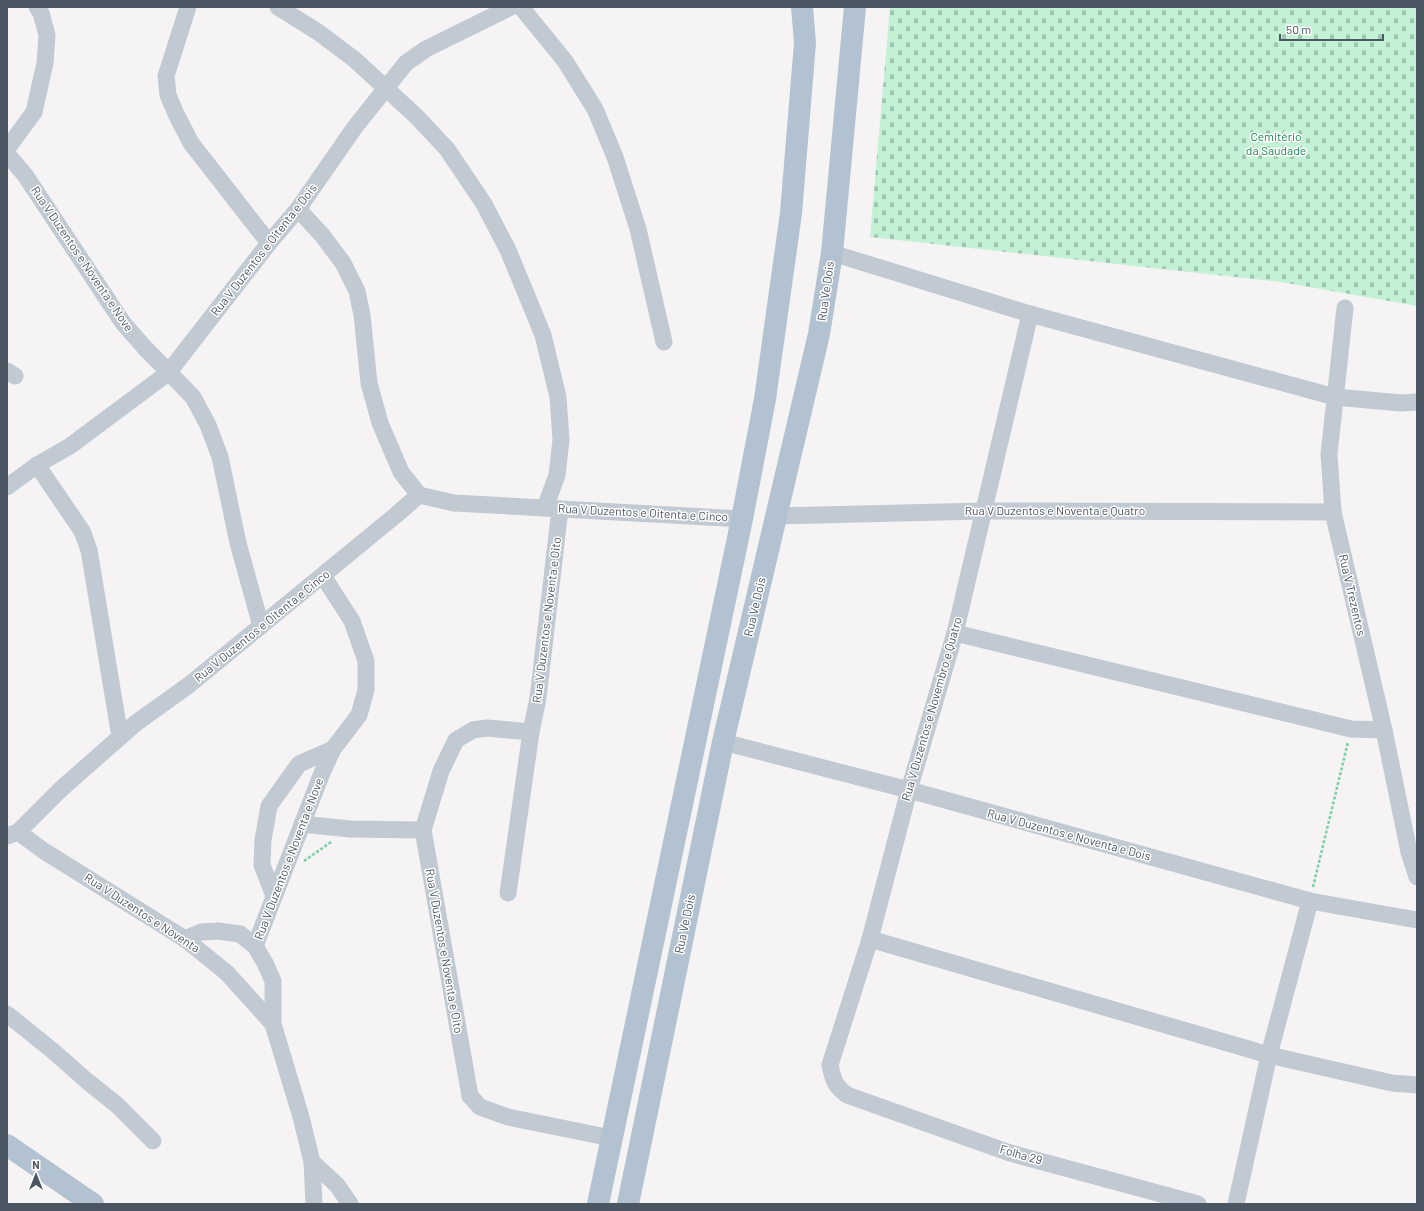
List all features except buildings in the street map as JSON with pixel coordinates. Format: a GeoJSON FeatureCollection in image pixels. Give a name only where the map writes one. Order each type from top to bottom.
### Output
{"type":"FeatureCollection","features":[{"type":"Feature","properties":{"kind":"main road"},"geometry":{"type":"LineString","coordinates":[[598,1204],[742,519],[765,399],[791,213],[805,43],[802,7]]}},
{"type":"Feature","properties":{"kind":"main road","name":"Rua Ve Dois"},"geometry":{"type":"LineString","coordinates":[[628,1204],[723,742],[819,334],[832,253],[855,7]]}},
{"type":"Feature","properties":{"kind":"main road"},"geometry":{"type":"LineString","coordinates":[[7,1145],[93,1204]]}},
{"type":"Feature","properties":{"kind":"street"},"geometry":{"type":"LineString","coordinates":[[7,149],[14,132],[34,112],[45,63],[47,35],[41,13],[37,7]]}},
{"type":"Feature","properties":{"kind":"street"},"geometry":{"type":"LineString","coordinates":[[188,7],[166,76],[168,95],[176,114],[192,143],[269,243]]}},
{"type":"Feature","properties":{"kind":"street","name":"Rua V Duzentos e Oitenta e Cinco"},"geometry":{"type":"LineString","coordinates":[[278,7],[318,32],[354,59],[386,87],[447,149],[484,204],[508,250],[543,335],[558,397],[561,440],[553,508]]}},
{"type":"Feature","properties":{"kind":"street","name":"Rua V Duzentos e Oitenta e Dois"},"geometry":{"type":"LineString","coordinates":[[7,487],[37,465],[70,446],[168,373],[269,243],[298,209],[355,127],[406,63],[426,49],[511,7]]}},
{"type":"Feature","properties":{"kind":"street"},"geometry":{"type":"LineString","coordinates":[[521,7],[565,61],[595,109],[614,157],[638,229],[664,342]]}},
{"type":"Feature","properties":{"kind":"street","name":"Rua V Duzentos e Noventa e Nove"},"geometry":{"type":"LineString","coordinates":[[7,154],[25,175],[123,323],[168,373],[193,397],[208,425],[220,457],[238,543],[261,626]]}},
{"type":"Feature","properties":{"kind":"street"},"geometry":{"type":"LineString","coordinates":[[298,209],[322,235],[343,263],[357,291],[362,315],[370,384],[380,424],[401,472],[419,495]]}},
{"type":"Feature","properties":{"kind":"street"},"geometry":{"type":"LineString","coordinates":[[832,253],[1030,314],[1335,397],[1401,403],[1417,402]]}},
{"type":"Feature","properties":{"kind":"street","name":"Rua V Trezentos"},"geometry":{"type":"LineString","coordinates":[[1345,308],[1329,454],[1333,512],[1413,851],[1417,877]]}},
{"type":"Feature","properties":{"kind":"street","name":"Rua V Duzentos e Novembro e Quatro"},"geometry":{"type":"LineString","coordinates":[[847,1096],[837,1088],[833,1080],[830,1065],[870,939],[908,790],[955,633],[1030,314]]}},
{"type":"Feature","properties":{"kind":"street"},"geometry":{"type":"LineString","coordinates":[[37,465],[82,531],[89,550],[120,737]]}},
{"type":"Feature","properties":{"kind":"street","name":"Rua V Duzentos e Oitenta e Cinco"},"geometry":{"type":"LineString","coordinates":[[12,834],[136,723],[188,686],[419,495],[454,503],[742,519]]}},
{"type":"Feature","properties":{"kind":"street","name":"Rua V Duzentos e Noventa e Oito"},"geometry":{"type":"LineString","coordinates":[[508,893],[531,732],[538,698],[553,508]]}},
{"type":"Feature","properties":{"kind":"street","name":"Rua V Duzentos e Noventa e Quatro"},"geometry":{"type":"LineString","coordinates":[[777,516],[984,511],[1333,512]]}},
{"type":"Feature","properties":{"kind":"street","name":"Rua V Duzentos e Noventa e Nove"},"geometry":{"type":"LineString","coordinates":[[314,1204],[312,1162],[301,1117],[273,1024],[273,981],[255,946],[322,773],[334,749],[359,715],[366,690],[366,661],[352,621],[322,576]]}},
{"type":"Feature","properties":{"kind":"street"},"geometry":{"type":"LineString","coordinates":[[955,633],[1351,729],[1384,730]]}},
{"type":"Feature","properties":{"kind":"street","name":"Rua V Duzentos e Noventa e Oito"},"geometry":{"type":"LineString","coordinates":[[531,732],[487,728],[473,730],[456,740],[441,771],[423,830],[470,1096],[480,1107],[508,1117],[611,1138]]}},
{"type":"Feature","properties":{"kind":"street","name":"Rua V Duzentos e Noventa e Dois"},"geometry":{"type":"LineString","coordinates":[[723,742],[908,790],[1310,901],[1417,920]]}},
{"type":"Feature","properties":{"kind":"street"},"geometry":{"type":"LineString","coordinates":[[274,896],[262,865],[263,840],[268,806],[299,764],[334,749]]}},
{"type":"Feature","properties":{"kind":"street"},"geometry":{"type":"LineString","coordinates":[[302,824],[350,829],[423,830]]}},
{"type":"Feature","properties":{"kind":"street","name":"Rua V Duzentos e Noventa"},"geometry":{"type":"LineString","coordinates":[[12,834],[44,851],[185,939],[227,973],[273,1024]]}},
{"type":"Feature","properties":{"kind":"street"},"geometry":{"type":"LineString","coordinates":[[1236,1204],[1269,1054],[1310,901]]}},
{"type":"Feature","properties":{"kind":"street"},"geometry":{"type":"LineString","coordinates":[[185,939],[201,932],[218,931],[240,934],[255,946]]}},
{"type":"Feature","properties":{"kind":"street"},"geometry":{"type":"LineString","coordinates":[[870,939],[1269,1054],[1392,1083],[1417,1085]]}},
{"type":"Feature","properties":{"kind":"street"},"geometry":{"type":"LineString","coordinates":[[7,1014],[117,1105],[153,1141]]}},
{"type":"Feature","properties":{"kind":"street","name":"Folha 29"},"geometry":{"type":"LineString","coordinates":[[847,1096],[1010,1153],[1198,1204]]}},
{"type":"Feature","properties":{"kind":"street"},"geometry":{"type":"LineString","coordinates":[[312,1162],[337,1185],[350,1204]]}},
{"type":"Feature","properties":{"kind":"path"},"geometry":{"type":"LineString","coordinates":[[1310,901],[1351,729]]}},
{"type":"Feature","properties":{"kind":"path"},"geometry":{"type":"LineString","coordinates":[[282,876],[350,829]]}},
{"type":"Feature","properties":{"kind":"green space","name":"Cemitério da Saudade"},"geometry":{"type":"Polygon","coordinates":[[[890,7],[1417,7],[1417,306],[1281,282],[870,237],[890,7]]]}}]}
